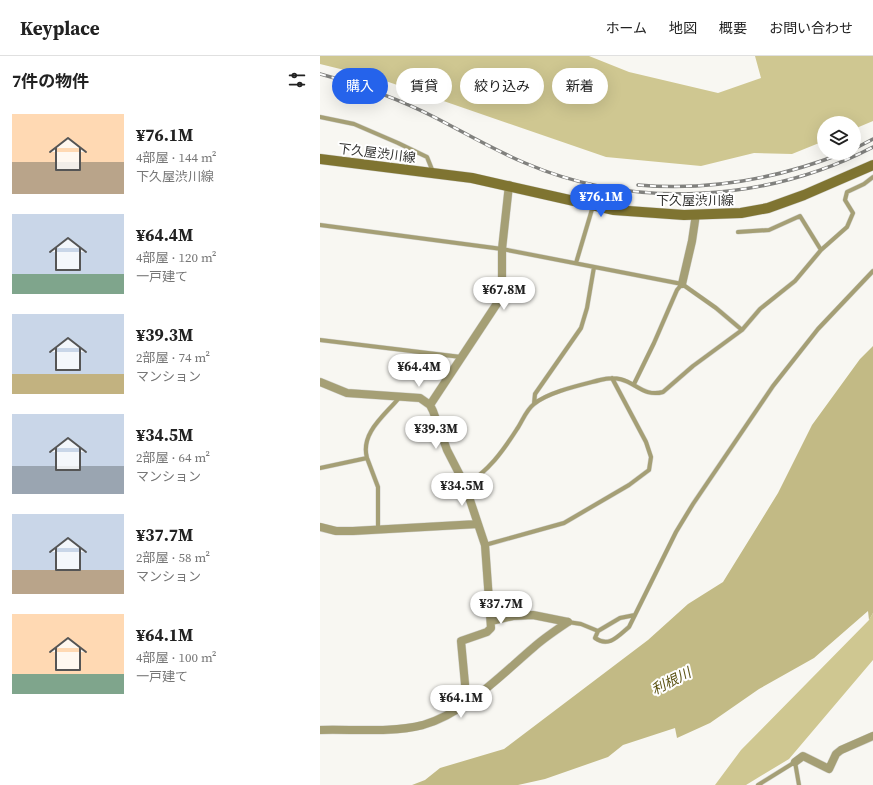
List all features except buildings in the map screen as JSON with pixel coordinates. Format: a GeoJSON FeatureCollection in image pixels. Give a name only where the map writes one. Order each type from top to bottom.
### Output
{"type":"FeatureCollection","features":[{"type":"Feature","properties":{"kind":"main road","name":"下久屋渋川線"},"geometry":{"type":"LineString","coordinates":[[320,159],[433,173],[510,185],[614,210],[696,214],[741,213],[768,208],[804,195],[873,165]]}},
{"type":"Feature","properties":{"kind":"street"},"geometry":{"type":"LineString","coordinates":[[430,405],[498,302],[502,290],[502,249],[510,185]]}},
{"type":"Feature","properties":{"kind":"street"},"geometry":{"type":"LineString","coordinates":[[682,284],[692,241],[696,214]]}},
{"type":"Feature","properties":{"kind":"street"},"geometry":{"type":"LineString","coordinates":[[320,382],[347,393],[420,398],[430,405],[446,450],[465,485],[486,545],[491,621],[490,630],[460,641],[465,684]]}},
{"type":"Feature","properties":{"kind":"street"},"geometry":{"type":"LineString","coordinates":[[320,527],[336,531],[478,524]]}},
{"type":"Feature","properties":{"kind":"street"},"geometry":{"type":"LineString","coordinates":[[491,621],[513,616],[533,615],[568,622]]}},
{"type":"Feature","properties":{"kind":"street"},"geometry":{"type":"LineString","coordinates":[[320,730],[412,727],[443,718],[507,672],[533,647],[568,622]]}},
{"type":"Feature","properties":{"kind":"street"},"geometry":{"type":"LineString","coordinates":[[795,762],[803,756],[829,770],[836,754],[841,750],[873,736]]}},
{"type":"Feature","properties":{"kind":"lane"},"geometry":{"type":"LineString","coordinates":[[320,116],[360,126],[398,142],[427,158],[433,173]]}},
{"type":"Feature","properties":{"kind":"lane"},"geometry":{"type":"LineString","coordinates":[[534,404],[565,390],[612,378],[620,378],[634,384],[640,390],[649,393],[656,394],[663,392],[694,366],[742,330],[760,309],[795,281],[821,250],[848,227],[852,220],[853,213],[845,200],[847,192],[864,184],[873,177]]}},
{"type":"Feature","properties":{"kind":"lane"},"geometry":{"type":"LineString","coordinates":[[576,264],[593,205]]}},
{"type":"Feature","properties":{"kind":"lane"},"geometry":{"type":"LineString","coordinates":[[738,232],[769,230],[800,216],[821,250]]}},
{"type":"Feature","properties":{"kind":"lane"},"geometry":{"type":"LineString","coordinates":[[320,225],[502,249],[682,284],[716,308],[742,330]]}},
{"type":"Feature","properties":{"kind":"lane"},"geometry":{"type":"LineString","coordinates":[[465,485],[494,461],[534,404],[535,394],[581,328],[587,308],[594,267]]}},
{"type":"Feature","properties":{"kind":"lane"},"geometry":{"type":"LineString","coordinates":[[635,615],[620,618],[598,630],[595,638],[601,642],[608,642],[617,638],[629,627],[635,615],[676,532],[693,504],[773,386],[818,329],[873,271]]}},
{"type":"Feature","properties":{"kind":"lane"},"geometry":{"type":"LineString","coordinates":[[634,384],[677,290],[682,284]]}},
{"type":"Feature","properties":{"kind":"lane"},"geometry":{"type":"LineString","coordinates":[[320,340],[461,357]]}},
{"type":"Feature","properties":{"kind":"lane"},"geometry":{"type":"LineString","coordinates":[[486,545],[564,523],[629,485],[649,470],[651,457],[646,442],[612,378]]}},
{"type":"Feature","properties":{"kind":"lane"},"geometry":{"type":"LineString","coordinates":[[378,529],[378,486],[367,458],[365,448],[369,432],[400,397]]}},
{"type":"Feature","properties":{"kind":"lane"},"geometry":{"type":"LineString","coordinates":[[320,468],[367,458]]}},
{"type":"Feature","properties":{"kind":"lane"},"geometry":{"type":"LineString","coordinates":[[568,622],[581,624],[598,630]]}},
{"type":"Feature","properties":{"kind":"lane"},"geometry":{"type":"LineString","coordinates":[[758,785],[795,762],[799,785]]}},
{"type":"Feature","properties":{"kind":"shaded area"},"geometry":{"type":"Polygon","coordinates":[[[320,56],[589,56],[629,72],[718,93],[761,78],[755,56],[873,56],[873,121],[861,126],[861,116],[817,116],[817,144],[792,154],[754,153],[701,166],[606,157],[452,104],[452,68],[396,68],[396,85],[388,82],[388,68],[336,68],[320,64],[320,56]]]}},
{"type":"Feature","properties":{"kind":"shaded area"},"geometry":{"type":"Polygon","coordinates":[[[873,613],[873,660],[789,759],[746,785],[715,785],[741,750],[869,620],[873,613]]]}},
{"type":"Feature","properties":{"kind":"water","name":"利根川"},"geometry":{"type":"Polygon","coordinates":[[[873,346],[873,613],[869,620],[868,611],[814,658],[759,689],[710,723],[677,738],[675,728],[623,745],[608,757],[545,779],[518,785],[412,785],[425,780],[440,768],[504,749],[648,640],[688,604],[723,582],[778,493],[812,425],[860,359],[873,346]]]}},
{"type":"Feature","properties":{"kind":"railway"},"geometry":{"type":"LineString","coordinates":[[320,74],[365,88],[408,105],[525,163],[567,178],[611,188],[655,193],[700,193],[745,189],[790,179],[832,165],[873,147]]}},
{"type":"Feature","properties":{"kind":"railway"},"geometry":{"type":"LineString","coordinates":[[861,145],[873,139]]}},
{"type":"Feature","properties":{"kind":"railway"},"geometry":{"type":"LineString","coordinates":[[638,185],[690,186],[742,181],[793,170],[824,160]]}}]}
